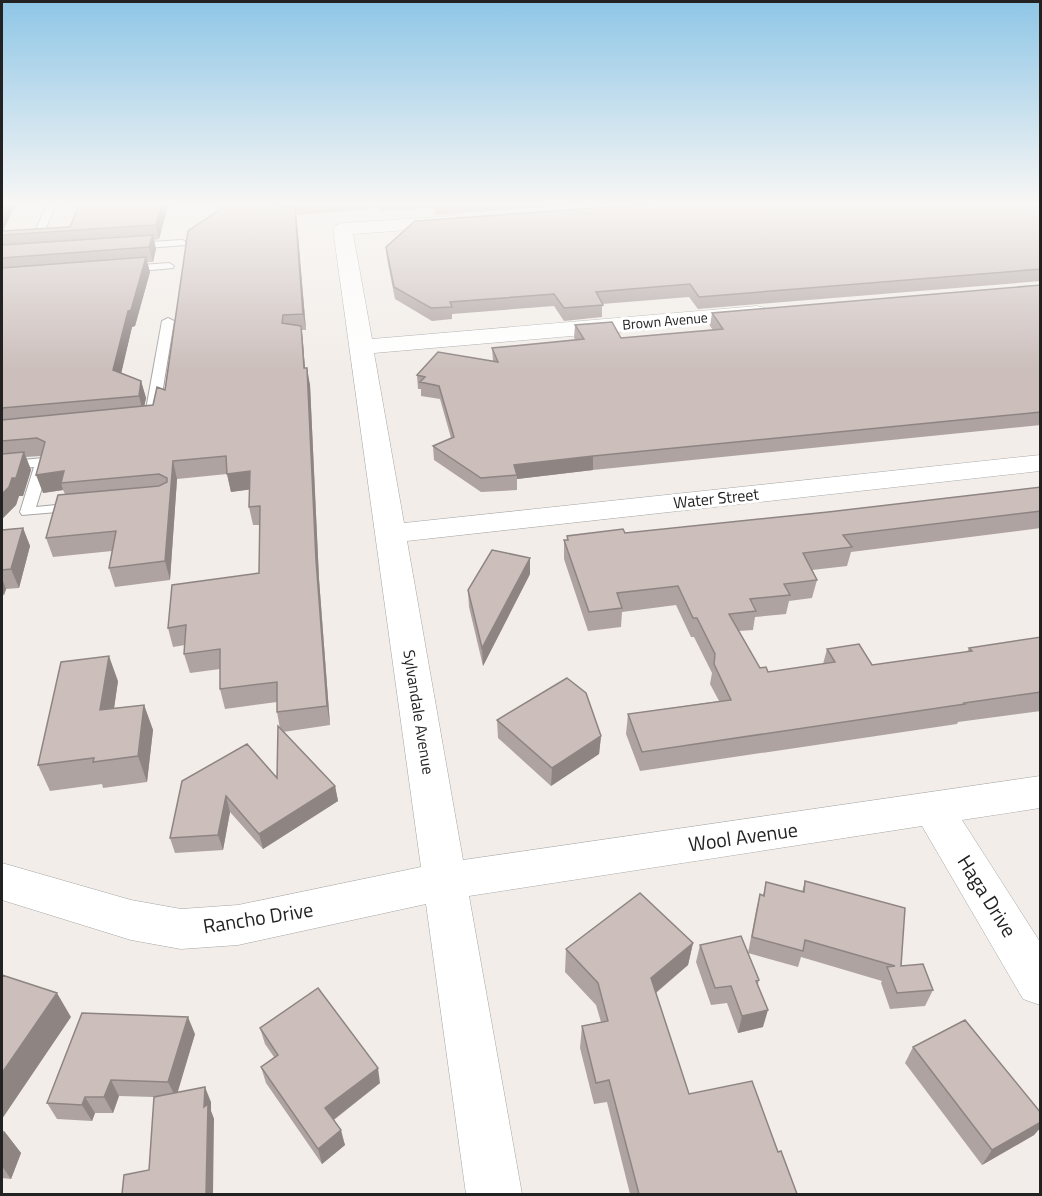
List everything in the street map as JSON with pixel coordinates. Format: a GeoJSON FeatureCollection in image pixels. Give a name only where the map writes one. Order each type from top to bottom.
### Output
{"type":"FeatureCollection","features":[{"type":"Feature","properties":{"kind":"street","name":"Sylvandale Avenue"},"geometry":{"type":"LineString","coordinates":[[347,259],[494,1194]]}},
{"type":"Feature","properties":{"kind":"street","name":"Brown Avenue"},"geometry":{"type":"LineString","coordinates":[[361,347],[778,311]]}},
{"type":"Feature","properties":{"kind":"street","name":"Water Street"},"geometry":{"type":"LineString","coordinates":[[391,534],[1041,463]]}},
{"type":"Feature","properties":{"kind":"street","name":"Wool Avenue"},"geometry":{"type":"LineString","coordinates":[[446,881],[1041,792]]}},
{"type":"Feature","properties":{"kind":"street","name":"Haga Drive"},"geometry":{"type":"LineString","coordinates":[[933,809],[1041,983]]}},
{"type":"Feature","properties":{"kind":"street","name":"Rancho Drive"},"geometry":{"type":"LineString","coordinates":[[2,882],[131,920],[181,929],[238,925],[446,881]]}},
{"type":"Feature","properties":{"kind":"lane"},"geometry":{"type":"LineString","coordinates":[[113,270],[169,266]]}},
{"type":"Feature","properties":{"kind":"lane"},"geometry":{"type":"LineString","coordinates":[[128,420],[151,418],[168,321]]}},
{"type":"Feature","properties":{"kind":"lane"},"geometry":{"type":"LineString","coordinates":[[2,465],[43,462],[27,512],[96,505]]}},
{"type":"Feature","properties":{"kind":"building"},"geometry":{"type":"Polygon","coordinates":[[[145,259],[131,310],[128,311],[113,370],[141,381],[139,396],[2,408],[2,268],[145,259]]]}},
{"type":"Feature","properties":{"kind":"building"},"geometry":{"type":"Polygon","coordinates":[[[184,259],[299,259],[303,314],[283,315],[282,323],[301,326],[304,368],[307,368],[316,560],[327,706],[277,712],[277,682],[220,689],[220,649],[184,654],[186,625],[168,628],[172,585],[259,573],[260,506],[249,507],[250,471],[227,474],[226,456],[173,461],[165,561],[109,568],[116,531],[46,538],[58,495],[159,486],[167,482],[167,478],[159,474],[61,483],[64,471],[36,475],[45,442],[37,438],[2,441],[2,420],[153,405],[157,387],[165,390],[184,259]]]}},
{"type":"Feature","properties":{"kind":"building"},"geometry":{"type":"Polygon","coordinates":[[[388,259],[1041,259],[1041,269],[699,297],[690,284],[596,292],[603,305],[564,308],[554,294],[450,302],[452,307],[431,308],[394,287],[388,259]]]}},
{"type":"Feature","properties":{"kind":"building"},"geometry":{"type":"Polygon","coordinates":[[[1041,285],[1041,412],[514,465],[517,475],[481,478],[433,446],[454,437],[439,386],[420,382],[425,377],[417,375],[438,352],[498,362],[492,348],[584,339],[575,325],[612,322],[621,338],[723,329],[712,313],[1041,285]]]}},
{"type":"Feature","properties":{"kind":"building"},"geometry":{"type":"Polygon","coordinates":[[[24,452],[16,478],[12,478],[9,487],[2,494],[2,454],[24,452]]]}},
{"type":"Feature","properties":{"kind":"building"},"geometry":{"type":"Polygon","coordinates":[[[1041,487],[1041,511],[843,535],[852,547],[803,553],[817,580],[784,584],[790,595],[750,599],[756,611],[729,614],[760,668],[766,667],[768,672],[835,662],[827,649],[859,644],[872,665],[972,651],[969,648],[1041,637],[1041,692],[642,752],[628,714],[731,700],[714,664],[715,654],[697,618],[693,618],[678,586],[617,593],[622,608],[589,612],[564,540],[568,540],[567,536],[623,529],[625,533],[1041,487]]]}},
{"type":"Feature","properties":{"kind":"building"},"geometry":{"type":"Polygon","coordinates":[[[23,528],[11,569],[2,570],[2,530],[23,528]]]}},
{"type":"Feature","properties":{"kind":"building"},"geometry":{"type":"Polygon","coordinates":[[[492,550],[530,558],[482,648],[468,590],[492,550]]]}},
{"type":"Feature","properties":{"kind":"building"},"geometry":{"type":"Polygon","coordinates":[[[109,656],[100,710],[144,705],[138,756],[93,762],[94,758],[38,765],[61,662],[109,656]]]}},
{"type":"Feature","properties":{"kind":"building"},"geometry":{"type":"Polygon","coordinates":[[[567,678],[586,693],[601,736],[552,768],[497,720],[567,678]]]}},
{"type":"Feature","properties":{"kind":"building"},"geometry":{"type":"Polygon","coordinates":[[[278,726],[335,786],[259,834],[226,796],[218,835],[170,838],[182,781],[247,744],[277,778],[278,726]]]}},
{"type":"Feature","properties":{"kind":"building"},"geometry":{"type":"Polygon","coordinates":[[[805,881],[905,908],[901,966],[923,964],[933,990],[897,993],[887,967],[895,966],[805,940],[803,951],[752,937],[760,894],[764,896],[766,882],[804,892],[805,881]]]}},
{"type":"Feature","properties":{"kind":"building"},"geometry":{"type":"Polygon","coordinates":[[[640,893],[693,943],[651,978],[689,1094],[752,1081],[778,1152],[781,1151],[797,1194],[639,1194],[609,1080],[596,1083],[582,1026],[608,1021],[598,983],[566,949],[640,893]]]}},
{"type":"Feature","properties":{"kind":"building"},"geometry":{"type":"Polygon","coordinates":[[[741,936],[759,980],[756,981],[768,1010],[742,1016],[731,986],[715,988],[700,945],[741,936]]]}},
{"type":"Feature","properties":{"kind":"building"},"geometry":{"type":"Polygon","coordinates":[[[2,975],[57,993],[2,1073],[2,975]]]}},
{"type":"Feature","properties":{"kind":"building"},"geometry":{"type":"Polygon","coordinates":[[[318,988],[378,1068],[325,1108],[341,1130],[318,1149],[261,1067],[278,1055],[260,1028],[318,988]]]}},
{"type":"Feature","properties":{"kind":"building"},"geometry":{"type":"Polygon","coordinates":[[[82,1013],[188,1017],[168,1082],[111,1080],[104,1097],[85,1097],[82,1105],[47,1103],[82,1013]]]}},
{"type":"Feature","properties":{"kind":"building"},"geometry":{"type":"Polygon","coordinates":[[[965,1020],[1041,1113],[1041,1122],[992,1150],[913,1047],[965,1020]]]}},
{"type":"Feature","properties":{"kind":"building"},"geometry":{"type":"Polygon","coordinates":[[[205,1087],[204,1107],[208,1104],[206,1194],[122,1194],[124,1175],[149,1170],[154,1097],[205,1087]]]}}]}
